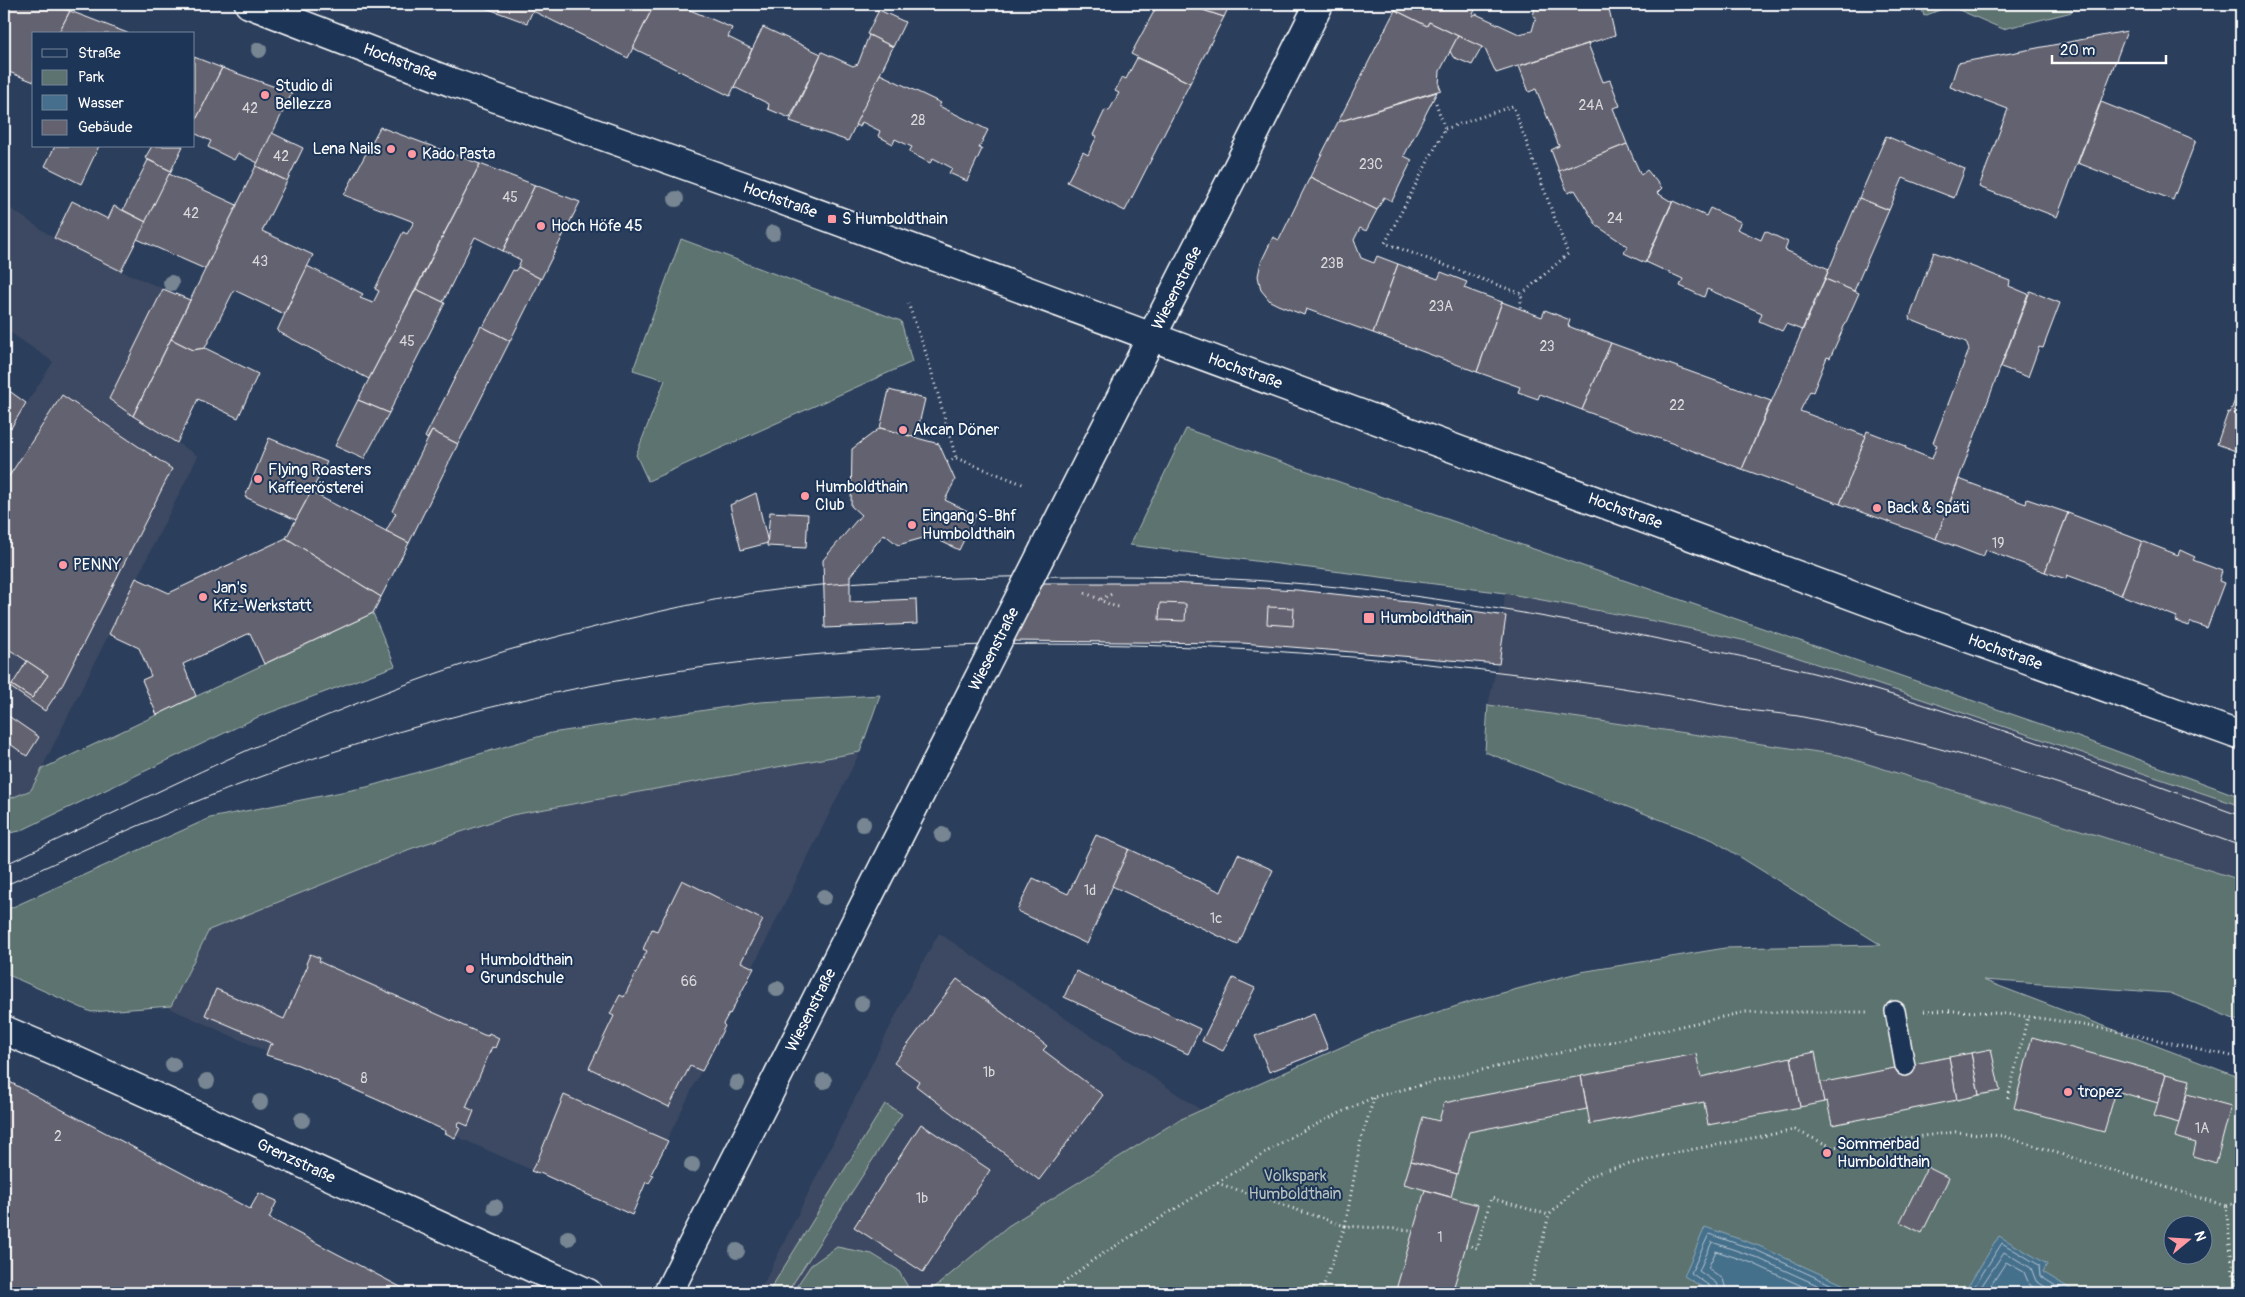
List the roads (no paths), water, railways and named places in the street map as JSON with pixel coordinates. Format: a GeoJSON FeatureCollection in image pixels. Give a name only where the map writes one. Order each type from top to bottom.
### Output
{"type":"FeatureCollection","features":[{"type":"Feature","properties":{"kind":"street","name":"Hochstraße"},"geometry":{"type":"LineString","coordinates":[[249,4],[452,82],[749,188],[1921,621],[2241,736]]}},
{"type":"Feature","properties":{"kind":"street","name":"Wiesenstraße"},"geometry":{"type":"LineString","coordinates":[[668,1293],[1260,123],[1318,4]]}},
{"type":"Feature","properties":{"kind":"street","name":"Grenzstraße"},"geometry":{"type":"LineString","coordinates":[[4,1030],[588,1293]]}},
{"type":"Feature","properties":{"kind":"lane"},"geometry":{"type":"LineString","coordinates":[[1895,1011],[1905,1066]]}},
{"type":"Feature","properties":{"kind":"water"},"geometry":{"type":"Polygon","coordinates":[[[1705,1227],[1759,1246],[1862,1293],[1712,1293],[1684,1276],[1705,1227]]]}},
{"type":"Feature","properties":{"kind":"water"},"geometry":{"type":"Polygon","coordinates":[[[1999,1236],[2047,1264],[2043,1272],[2077,1293],[1964,1293],[1999,1236]]]}},
{"type":"Feature","properties":{"kind":"tram line"},"geometry":{"type":"LineString","coordinates":[[4,865],[202,771],[335,712],[471,662],[541,641],[662,611],[768,591],[834,584],[1002,577],[1148,576],[1293,583],[1437,599],[1579,623],[1810,672],[1904,698],[2001,730],[2241,816]]}},
{"type":"Feature","properties":{"kind":"tram line"},"geometry":{"type":"LineString","coordinates":[[4,886],[154,819],[291,766],[424,725],[514,702],[657,674],[756,661],[855,651],[1053,644],[1253,650],[1418,663],[1616,687],[1741,709],[1798,716],[1911,741],[2022,772],[2241,846]]}},
{"type":"Feature","properties":{"kind":"place","name":"Studio di Bellezza"},"geometry":{"type":"Point","coordinates":[265,95]}},
{"type":"Feature","properties":{"kind":"place","name":"Lena Nails"},"geometry":{"type":"Point","coordinates":[391,149]}},
{"type":"Feature","properties":{"kind":"place","name":"Kado Pasta"},"geometry":{"type":"Point","coordinates":[412,154]}},
{"type":"Feature","properties":{"kind":"place","name":"S Humboldthain"},"geometry":{"type":"Point","coordinates":[832,219]}},
{"type":"Feature","properties":{"kind":"place","name":"Hoch Höfe 45"},"geometry":{"type":"Point","coordinates":[541,226]}},
{"type":"Feature","properties":{"kind":"place","name":"Akcan Döner"},"geometry":{"type":"Point","coordinates":[903,430]}},
{"type":"Feature","properties":{"kind":"place","name":"Flying Roasters Kaffeerösterei"},"geometry":{"type":"Point","coordinates":[258,479]}},
{"type":"Feature","properties":{"kind":"place","name":"Humboldthain Club"},"geometry":{"type":"Point","coordinates":[805,496]}},
{"type":"Feature","properties":{"kind":"place","name":"Back & Späti"},"geometry":{"type":"Point","coordinates":[1877,508]}},
{"type":"Feature","properties":{"kind":"place","name":"Eingang S-Bhf Humboldthain"},"geometry":{"type":"Point","coordinates":[912,525]}},
{"type":"Feature","properties":{"kind":"place","name":"PENNY"},"geometry":{"type":"Point","coordinates":[63,565]}},
{"type":"Feature","properties":{"kind":"place","name":"Jan's Kfz-Werkstatt"},"geometry":{"type":"Point","coordinates":[203,597]}},
{"type":"Feature","properties":{"kind":"place","name":"Humboldthain"},"geometry":{"type":"Point","coordinates":[1369,618]}},
{"type":"Feature","properties":{"kind":"place","name":"Humboldthain Grundschule"},"geometry":{"type":"Point","coordinates":[470,969]}},
{"type":"Feature","properties":{"kind":"place","name":"tropez"},"geometry":{"type":"Point","coordinates":[2068,1092]}},
{"type":"Feature","properties":{"kind":"place","name":"Sommerbad Humboldthain"},"geometry":{"type":"Point","coordinates":[1827,1153]}},
{"type":"Feature","properties":{"kind":"park label","name":"Volkspark Humboldthain"},"geometry":{"type":"Point","coordinates":[1295,1185]}}]}
